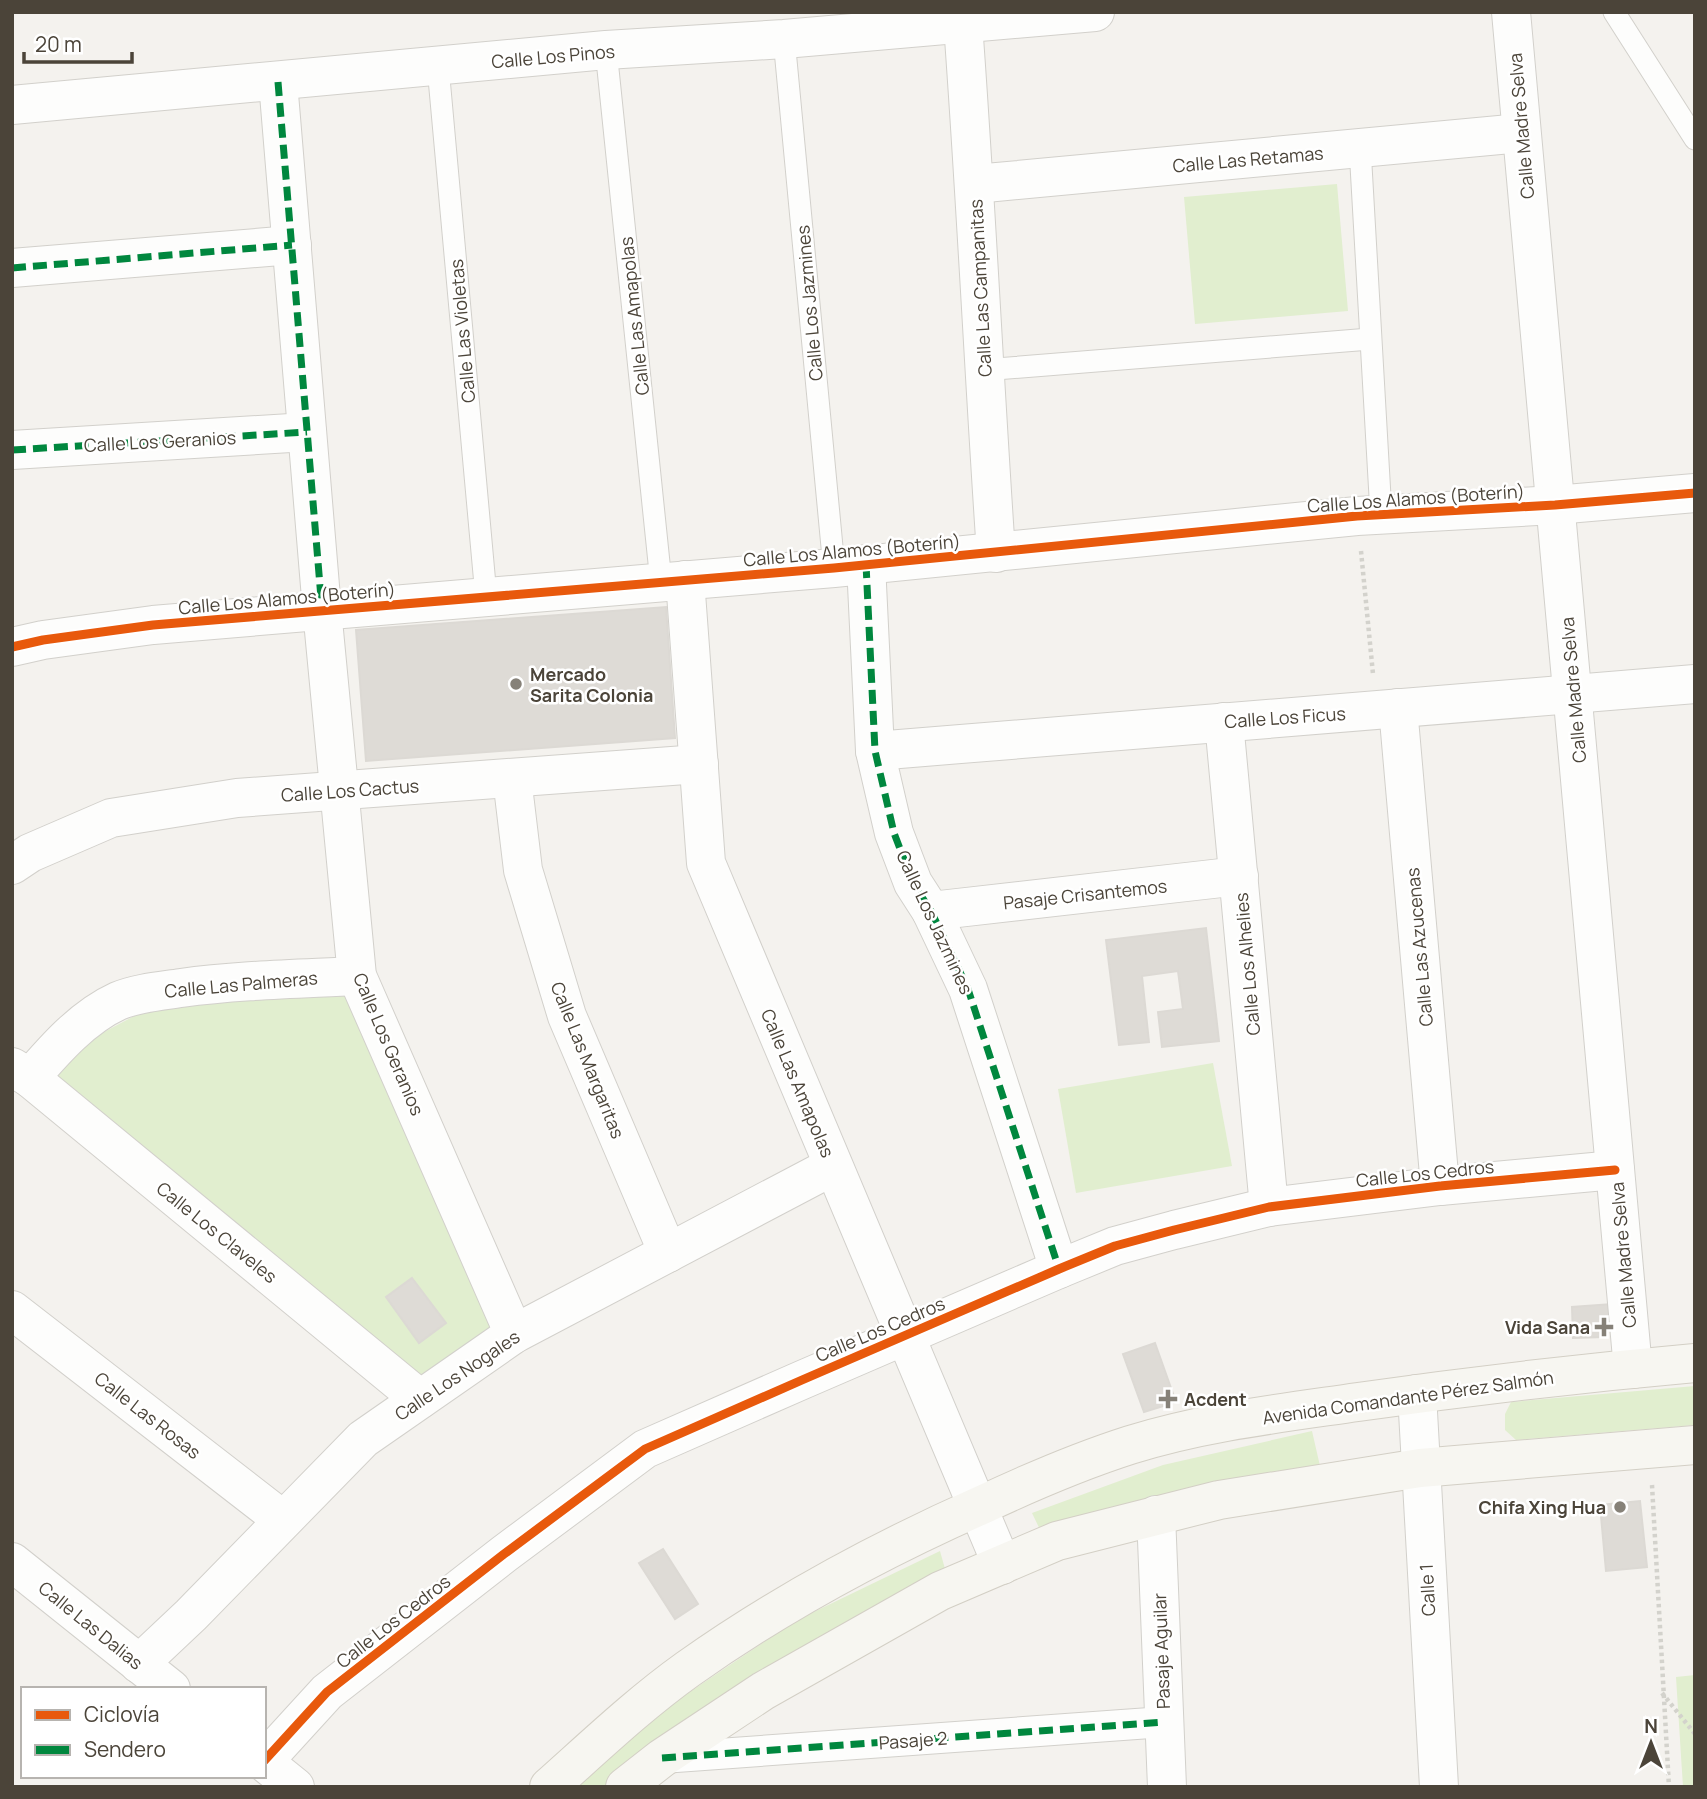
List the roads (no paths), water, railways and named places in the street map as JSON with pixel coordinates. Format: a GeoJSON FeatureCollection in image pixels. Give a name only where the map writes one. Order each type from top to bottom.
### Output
{"type":"FeatureCollection","features":[{"type":"Feature","properties":{"kind":"main road","name":"Avenida Comandante Pérez Salmón"},"geometry":{"type":"LineString","coordinates":[[550,1787],[677,1677],[772,1613],[856,1566],[977,1507],[1044,1477],[1130,1445],[1202,1427],[1277,1413],[1417,1394],[1695,1363]]}},
{"type":"Feature","properties":{"kind":"main road"},"geometry":{"type":"LineString","coordinates":[[625,1787],[662,1758],[763,1691],[940,1591],[1057,1541],[1219,1500],[1420,1468],[1695,1445]]}},
{"type":"Feature","properties":{"kind":"street","name":"Calle Los Pinos"},"geometry":{"type":"LineString","coordinates":[[12,105],[606,50],[784,39],[1095,12]]}},
{"type":"Feature","properties":{"kind":"street","name":"Calle Madre Selva"},"geometry":{"type":"LineString","coordinates":[[1511,12],[1633,1369]]}},
{"type":"Feature","properties":{"kind":"street","name":"Calle Las Campanitas"},"geometry":{"type":"LineString","coordinates":[[963,24],[996,553]]}},
{"type":"Feature","properties":{"kind":"street","name":"Calle Los Geranios"},"geometry":{"type":"LineString","coordinates":[[278,82],[322,610],[357,975],[514,1334]]}},
{"type":"Feature","properties":{"kind":"street","name":"Calle Las Retamas"},"geometry":{"type":"LineString","coordinates":[[975,184],[1521,133]]}},
{"type":"Feature","properties":{"kind":"street"},"geometry":{"type":"LineString","coordinates":[[12,268],[292,245]]}},
{"type":"Feature","properties":{"kind":"street","name":"Calle Los Geranios"},"geometry":{"type":"LineString","coordinates":[[12,450],[307,432]]}},
{"type":"Feature","properties":{"kind":"street","name":"Calle Los Alamos (Boterín)"},"geometry":{"type":"LineString","coordinates":[[12,647],[43,639],[153,625],[996,553],[1369,515],[1555,505],[1695,493]]}},
{"type":"Feature","properties":{"kind":"street","name":"Calle Los Jazmines"},"geometry":{"type":"LineString","coordinates":[[850,566],[875,751],[894,834],[913,883],[931,911],[968,989],[1059,1269]]}},
{"type":"Feature","properties":{"kind":"street","name":"Calle Las Amapolas"},"geometry":{"type":"LineString","coordinates":[[673,581],[699,764],[706,863],[1002,1564]]}},
{"type":"Feature","properties":{"kind":"street","name":"Calle Los Ficus"},"geometry":{"type":"LineString","coordinates":[[875,751],[1695,684]]}},
{"type":"Feature","properties":{"kind":"street","name":"Calle Las Azucenas"},"geometry":{"type":"LineString","coordinates":[[1387,709],[1440,1186]]}},
{"type":"Feature","properties":{"kind":"street","name":"Calle Los Alhelies"},"geometry":{"type":"LineString","coordinates":[[1224,722],[1269,1207]]}},
{"type":"Feature","properties":{"kind":"street","name":"Calle Los Cactus"},"geometry":{"type":"LineString","coordinates":[[12,865],[30,853],[111,818],[237,798],[699,764]]}},
{"type":"Feature","properties":{"kind":"street","name":"Calle Las Margaritas"},"geometry":{"type":"LineString","coordinates":[[512,778],[523,870],[567,1016],[668,1253]]}},
{"type":"Feature","properties":{"kind":"street","name":"Pasaje Crisantemos"},"geometry":{"type":"LineString","coordinates":[[931,911],[1239,876]]}},
{"type":"Feature","properties":{"kind":"street","name":"Calle Las Palmeras"},"geometry":{"type":"LineString","coordinates":[[21,1073],[54,1050],[85,1022],[119,1001],[158,991],[213,984],[357,975]]}},
{"type":"Feature","properties":{"kind":"street","name":"Calle Los Claveles"},"geometry":{"type":"LineString","coordinates":[[21,1073],[420,1399]]}},
{"type":"Feature","properties":{"kind":"street","name":"Calle Los Nogales"},"geometry":{"type":"LineString","coordinates":[[139,1664],[191,1615],[363,1439],[514,1334],[833,1167]]}},
{"type":"Feature","properties":{"kind":"street","name":"Calle Los Cedros"},"geometry":{"type":"LineString","coordinates":[[266,1759],[327,1692],[504,1554],[645,1449],[904,1335],[1115,1247],[1269,1207],[1440,1186],[1615,1170]]}},
{"type":"Feature","properties":{"kind":"street","name":"Calle Las Rosas"},"geometry":{"type":"LineString","coordinates":[[12,1310],[284,1520]]}},
{"type":"Feature","properties":{"kind":"street","name":"Calle 1"},"geometry":{"type":"LineString","coordinates":[[1417,1394],[1439,1787]]}},
{"type":"Feature","properties":{"kind":"street","name":"Pasaje Aguilar"},"geometry":{"type":"LineString","coordinates":[[1156,1515],[1167,1787]]}},
{"type":"Feature","properties":{"kind":"street","name":"Calle Las Dalias"},"geometry":{"type":"LineString","coordinates":[[12,1562],[168,1687]]}},
{"type":"Feature","properties":{"kind":"street","name":"Pasaje 2"},"geometry":{"type":"LineString","coordinates":[[662,1758],[1164,1722]]}},
{"type":"Feature","properties":{"kind":"street"},"geometry":{"type":"LineString","coordinates":[[266,1763],[295,1787]]}},
{"type":"Feature","properties":{"kind":"lane"},"geometry":{"type":"LineString","coordinates":[[1614,12],[1695,139]]}},
{"type":"Feature","properties":{"kind":"lane","name":"Calle Los Jazmines"},"geometry":{"type":"LineString","coordinates":[[784,39],[850,566]]}},
{"type":"Feature","properties":{"kind":"lane","name":"Calle Las Amapolas"},"geometry":{"type":"LineString","coordinates":[[606,50],[673,581]]}},
{"type":"Feature","properties":{"kind":"lane","name":"Calle Las Violetas"},"geometry":{"type":"LineString","coordinates":[[438,66],[486,596]]}},
{"type":"Feature","properties":{"kind":"lane"},"geometry":{"type":"LineString","coordinates":[[1360,148],[1370,339],[1369,515]]}},
{"type":"Feature","properties":{"kind":"lane"},"geometry":{"type":"LineString","coordinates":[[983,370],[1370,339]]}},
{"type":"Feature","properties":{"kind":"place","name":"Mercado Sarita Colonia"},"geometry":{"type":"Point","coordinates":[516,684]}},
{"type":"Feature","properties":{"kind":"place","name":"Vida Sana"},"geometry":{"type":"Point","coordinates":[1604,1327]}},
{"type":"Feature","properties":{"kind":"place","name":"Acdent"},"geometry":{"type":"Point","coordinates":[1168,1399]}},
{"type":"Feature","properties":{"kind":"place","name":"Chifa Xing Hua"},"geometry":{"type":"Point","coordinates":[1620,1507]}}]}
